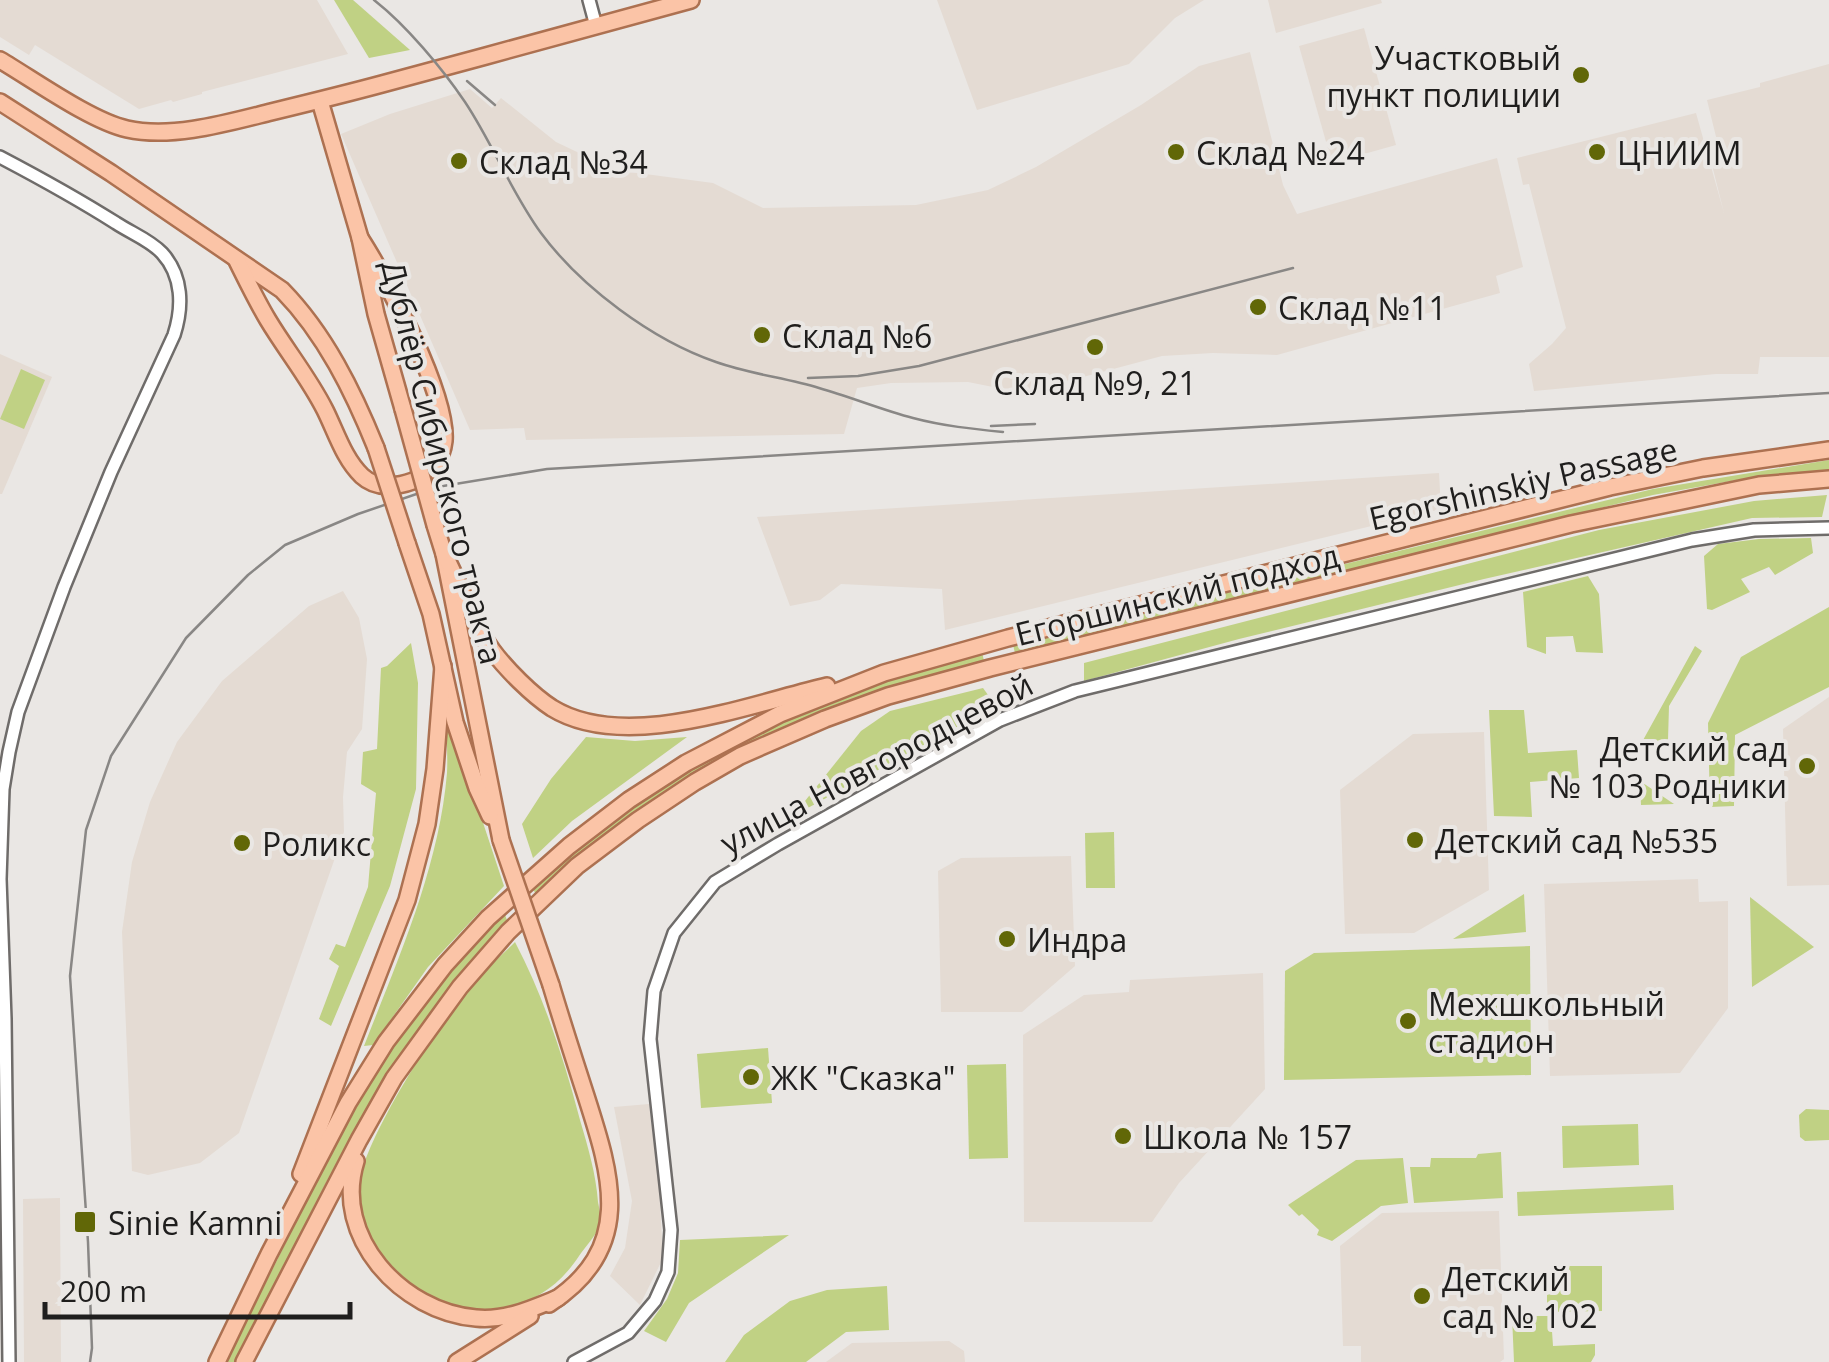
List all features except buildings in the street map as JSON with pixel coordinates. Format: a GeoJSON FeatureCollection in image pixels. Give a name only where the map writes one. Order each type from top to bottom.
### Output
{"type":"FeatureCollection","features":[{"type":"Feature","properties":{"kind":"main road"},"geometry":{"type":"LineString","coordinates":[[0,60],[94,116],[128,129],[207,127],[320,101],[691,0]]}},
{"type":"Feature","properties":{"kind":"main road"},"geometry":{"type":"LineString","coordinates":[[0,48],[94,107],[143,130]]}},
{"type":"Feature","properties":{"kind":"main road","name":"Дублёр Сибирского тракта"},"geometry":{"type":"LineString","coordinates":[[320,101],[444,554],[501,840]]}},
{"type":"Feature","properties":{"kind":"main road","name":"Дублёр Сибирского тракта"},"geometry":{"type":"LineString","coordinates":[[0,102],[282,290],[300,308],[355,395],[376,448],[431,614],[472,772],[501,840],[606,1162],[611,1198],[606,1236],[593,1261],[570,1289],[457,1362]]}},
{"type":"Feature","properties":{"kind":"main road"},"geometry":{"type":"LineString","coordinates":[[236,259],[268,320],[324,408],[344,451],[363,477],[385,486],[398,485],[431,470],[439,459],[444,426],[408,328],[360,238]]}},
{"type":"Feature","properties":{"kind":"main road","name":"Egorshinskiy Passage"},"geometry":{"type":"LineString","coordinates":[[884,672],[1593,492],[1703,468],[1829,450]]}},
{"type":"Feature","properties":{"kind":"main road","name":"Егоршинский подход"},"geometry":{"type":"LineString","coordinates":[[577,866],[666,801],[740,756],[888,696],[1571,524],[1760,485],[1829,479]]}},
{"type":"Feature","properties":{"kind":"main road"},"geometry":{"type":"LineString","coordinates":[[444,554],[492,650],[513,674],[552,708],[597,723],[635,727],[691,720],[884,672]]}},
{"type":"Feature","properties":{"kind":"main road","name":"Дублёр Сибирского тракта"},"geometry":{"type":"LineString","coordinates":[[269,1254],[407,900],[427,824],[443,666]]}},
{"type":"Feature","properties":{"kind":"main road"},"geometry":{"type":"LineString","coordinates":[[216,1362],[348,1103],[386,1042],[444,965],[488,918],[629,800],[701,755],[792,709],[884,672]]}},
{"type":"Feature","properties":{"kind":"main road","name":"Дублёр Сибирского тракта"},"geometry":{"type":"LineString","coordinates":[[244,1362],[394,1078],[488,954],[577,866]]}},
{"type":"Feature","properties":{"kind":"main road","name":"Дублёр Сибирского тракта"},"geometry":{"type":"LineString","coordinates":[[428,1029],[354,1166],[352,1207],[362,1242],[399,1286],[436,1309],[458,1316],[499,1318],[558,1298]]}},
{"type":"Feature","properties":{"kind":"street"},"geometry":{"type":"LineString","coordinates":[[589,0],[596,26]]}},
{"type":"Feature","properties":{"kind":"street"},"geometry":{"type":"LineString","coordinates":[[0,157],[98,210],[164,254],[181,303],[174,334],[111,472],[45,635],[8,752],[0,879],[9,1362]]}},
{"type":"Feature","properties":{"kind":"street","name":"улица Новгородцевой"},"geometry":{"type":"LineString","coordinates":[[574,1362],[628,1332],[655,1301],[668,1272],[671,1230],[650,1039],[654,991],[674,933],[715,882],[1000,720],[1075,690],[1692,540],[1754,530],[1829,528]]}},
{"type":"Feature","properties":{"kind":"shaded area"},"geometry":{"type":"Polygon","coordinates":[[[0,0],[317,0],[348,54],[139,109],[35,45],[29,55],[0,37],[0,0]]]}},
{"type":"Feature","properties":{"kind":"shaded area"},"geometry":{"type":"Polygon","coordinates":[[[937,0],[1204,0],[1175,18],[1129,64],[977,110],[937,0]]]}},
{"type":"Feature","properties":{"kind":"shaded area"},"geometry":{"type":"Polygon","coordinates":[[[1268,0],[1381,0],[1382,3],[1276,33],[1268,0]]]}},
{"type":"Feature","properties":{"kind":"shaded area"},"geometry":{"type":"Polygon","coordinates":[[[1364,28],[1396,145],[1332,163],[1299,46],[1364,28]]]}},
{"type":"Feature","properties":{"kind":"shaded area"},"geometry":{"type":"Polygon","coordinates":[[[1250,52],[1283,185],[1297,214],[1497,158],[1523,267],[1496,276],[1500,293],[1277,355],[1162,356],[1023,393],[968,382],[891,383],[857,388],[844,434],[526,440],[524,428],[470,430],[341,134],[470,89],[492,108],[501,98],[556,142],[615,170],[713,183],[763,208],[916,205],[988,190],[1036,167],[1199,66],[1250,52]]]}},
{"type":"Feature","properties":{"kind":"shaded area"},"geometry":{"type":"Polygon","coordinates":[[[1829,64],[1829,357],[1760,357],[1758,374],[1716,374],[1534,391],[1529,364],[1566,328],[1529,184],[1523,185],[1517,158],[1696,113],[1724,213],[1709,153],[1719,149],[1707,100],[1829,64]]]}},
{"type":"Feature","properties":{"kind":"shaded area"},"geometry":{"type":"Polygon","coordinates":[[[0,354],[52,377],[2,494],[0,494],[0,354]]]}},
{"type":"Feature","properties":{"kind":"shaded area"},"geometry":{"type":"Polygon","coordinates":[[[1439,473],[1441,509],[945,630],[942,589],[841,584],[820,600],[790,606],[757,517],[1439,473]]]}},
{"type":"Feature","properties":{"kind":"shaded area"},"geometry":{"type":"Polygon","coordinates":[[[343,591],[359,618],[367,659],[362,729],[347,752],[344,832],[239,1133],[200,1163],[148,1175],[132,1171],[122,932],[132,862],[150,802],[177,742],[222,681],[309,606],[343,591]]]}},
{"type":"Feature","properties":{"kind":"shaded area","name":"Детский сад № 103 Родники"},"geometry":{"type":"Polygon","coordinates":[[[1829,697],[1829,885],[1787,886],[1783,729],[1829,697]]]}},
{"type":"Feature","properties":{"kind":"shaded area","name":"Детский сад №535"},"geometry":{"type":"Polygon","coordinates":[[[1484,732],[1489,890],[1414,933],[1345,934],[1340,790],[1413,734],[1484,732]]]}},
{"type":"Feature","properties":{"kind":"shaded area","name":"Индра"},"geometry":{"type":"Polygon","coordinates":[[[1071,856],[1075,966],[1022,1012],[941,1012],[938,871],[961,858],[1071,856]]]}},
{"type":"Feature","properties":{"kind":"shaded area"},"geometry":{"type":"Polygon","coordinates":[[[1698,879],[1699,902],[1728,901],[1728,1008],[1680,1073],[1550,1076],[1544,884],[1698,879]]]}},
{"type":"Feature","properties":{"kind":"shaded area","name":"Школа № 157"},"geometry":{"type":"Polygon","coordinates":[[[1263,973],[1265,1089],[1179,1183],[1152,1222],[1024,1222],[1023,1035],[1084,995],[1129,992],[1130,980],[1263,973]]]}},
{"type":"Feature","properties":{"kind":"shaded area"},"geometry":{"type":"Polygon","coordinates":[[[649,1104],[663,1258],[640,1305],[610,1276],[625,1248],[632,1201],[614,1107],[649,1104]]]}},
{"type":"Feature","properties":{"kind":"shaded area"},"geometry":{"type":"Polygon","coordinates":[[[60,1198],[61,1362],[24,1362],[23,1199],[60,1198]]]}},
{"type":"Feature","properties":{"kind":"shaded area","name":"Детский сад № 102"},"geometry":{"type":"Polygon","coordinates":[[[1499,1211],[1504,1359],[1361,1362],[1361,1346],[1343,1346],[1340,1246],[1382,1213],[1499,1211]]]}},
{"type":"Feature","properties":{"kind":"shaded area"},"geometry":{"type":"Polygon","coordinates":[[[949,1341],[964,1351],[965,1362],[826,1362],[852,1343],[949,1341]]]}},
{"type":"Feature","properties":{"kind":"green space"},"geometry":{"type":"Polygon","coordinates":[[[334,0],[353,0],[410,50],[369,58],[334,0]]]}},
{"type":"Feature","properties":{"kind":"green space"},"geometry":{"type":"Polygon","coordinates":[[[21,369],[45,380],[24,429],[0,419],[21,369]]]}},
{"type":"Feature","properties":{"kind":"green space"},"geometry":{"type":"Polygon","coordinates":[[[1829,460],[1829,470],[1748,478],[1653,495],[1015,653],[1013,645],[1653,489],[1829,460]]]}},
{"type":"Feature","properties":{"kind":"green space"},"geometry":{"type":"Polygon","coordinates":[[[1827,495],[1822,517],[1752,518],[1484,579],[1084,681],[1084,663],[1599,530],[1754,501],[1827,495]]]}},
{"type":"Feature","properties":{"kind":"green space"},"geometry":{"type":"Polygon","coordinates":[[[1811,538],[1813,553],[1775,575],[1769,567],[1741,579],[1750,592],[1707,609],[1704,556],[1718,544],[1811,538]]]}},
{"type":"Feature","properties":{"kind":"green space"},"geometry":{"type":"Polygon","coordinates":[[[1588,576],[1599,594],[1603,653],[1576,652],[1573,636],[1546,637],[1546,654],[1527,647],[1523,592],[1588,576]]]}},
{"type":"Feature","properties":{"kind":"green space"},"geometry":{"type":"Polygon","coordinates":[[[1829,607],[1829,687],[1735,735],[1734,806],[1710,807],[1708,723],[1741,657],[1829,607]]]}},
{"type":"Feature","properties":{"kind":"green space"},"geometry":{"type":"Polygon","coordinates":[[[411,643],[418,683],[416,789],[390,886],[331,1026],[319,1019],[339,966],[329,959],[336,944],[345,947],[368,887],[376,793],[361,784],[363,752],[377,749],[381,668],[411,643]]]}},
{"type":"Feature","properties":{"kind":"green space"},"geometry":{"type":"Polygon","coordinates":[[[1695,646],[1702,651],[1669,706],[1668,740],[1642,742],[1695,646]]]}},
{"type":"Feature","properties":{"kind":"green space"},"geometry":{"type":"Polygon","coordinates":[[[982,652],[984,661],[863,697],[747,745],[656,798],[536,894],[532,888],[584,841],[670,779],[757,731],[873,683],[982,652]]]}},
{"type":"Feature","properties":{"kind":"green space"},"geometry":{"type":"Polygon","coordinates":[[[983,688],[996,706],[793,816],[861,731],[890,711],[983,688]]]}},
{"type":"Feature","properties":{"kind":"green space"},"geometry":{"type":"Polygon","coordinates":[[[1489,710],[1524,710],[1528,753],[1577,750],[1579,778],[1530,782],[1532,817],[1494,816],[1489,710]]]}},
{"type":"Feature","properties":{"kind":"green space"},"geometry":{"type":"Polygon","coordinates":[[[446,711],[504,886],[428,967],[373,1045],[364,1046],[415,912],[435,844],[447,773],[446,711]]]}},
{"type":"Feature","properties":{"kind":"green space"},"geometry":{"type":"Polygon","coordinates":[[[586,737],[635,741],[687,737],[572,821],[533,858],[522,824],[551,779],[586,737]]]}},
{"type":"Feature","properties":{"kind":"green space"},"geometry":{"type":"Polygon","coordinates":[[[1640,781],[1674,804],[1641,805],[1640,781]]]}},
{"type":"Feature","properties":{"kind":"green space"},"geometry":{"type":"Polygon","coordinates":[[[1114,832],[1115,888],[1086,888],[1085,833],[1114,832]]]}},
{"type":"Feature","properties":{"kind":"green space"},"geometry":{"type":"Polygon","coordinates":[[[1524,894],[1526,932],[1453,939],[1524,894]]]}},
{"type":"Feature","properties":{"kind":"green space"},"geometry":{"type":"Polygon","coordinates":[[[1750,897],[1814,947],[1752,987],[1750,897]]]}},
{"type":"Feature","properties":{"kind":"green space"},"geometry":{"type":"Polygon","coordinates":[[[504,912],[508,923],[426,1019],[378,1090],[315,1205],[238,1362],[226,1362],[335,1144],[378,1069],[421,1006],[504,912]]]}},
{"type":"Feature","properties":{"kind":"green space"},"geometry":{"type":"Polygon","coordinates":[[[515,942],[544,1006],[567,1074],[591,1161],[601,1222],[594,1237],[559,1280],[536,1297],[511,1306],[458,1306],[432,1296],[386,1259],[362,1218],[358,1190],[372,1144],[420,1058],[472,984],[515,942]]]}},
{"type":"Feature","properties":{"kind":"green space","name":"Межшкольный стадион"},"geometry":{"type":"Polygon","coordinates":[[[1530,946],[1531,1075],[1284,1080],[1285,971],[1314,953],[1530,946]]]}},
{"type":"Feature","properties":{"kind":"green space"},"geometry":{"type":"Polygon","coordinates":[[[768,1048],[772,1103],[701,1108],[697,1054],[768,1048]]]}},
{"type":"Feature","properties":{"kind":"green space"},"geometry":{"type":"Polygon","coordinates":[[[1006,1064],[1008,1158],[969,1159],[967,1065],[1006,1064]]]}},
{"type":"Feature","properties":{"kind":"green space"},"geometry":{"type":"Polygon","coordinates":[[[1806,1109],[1829,1110],[1829,1140],[1805,1141],[1800,1137],[1799,1115],[1806,1109]]]}},
{"type":"Feature","properties":{"kind":"green space"},"geometry":{"type":"Polygon","coordinates":[[[1638,1124],[1639,1165],[1563,1168],[1562,1126],[1638,1124]]]}},
{"type":"Feature","properties":{"kind":"green space"},"geometry":{"type":"Polygon","coordinates":[[[1501,1152],[1503,1198],[1414,1203],[1410,1167],[1430,1167],[1431,1158],[1476,1158],[1478,1154],[1501,1152]]]}},
{"type":"Feature","properties":{"kind":"green space"},"geometry":{"type":"Polygon","coordinates":[[[1403,1158],[1408,1203],[1381,1206],[1332,1241],[1317,1235],[1319,1230],[1288,1205],[1356,1160],[1403,1158]]]}},
{"type":"Feature","properties":{"kind":"green space"},"geometry":{"type":"Polygon","coordinates":[[[1673,1185],[1674,1210],[1518,1216],[1517,1192],[1673,1185]]]}},
{"type":"Feature","properties":{"kind":"green space"},"geometry":{"type":"Polygon","coordinates":[[[789,1235],[689,1303],[666,1342],[644,1331],[667,1299],[678,1273],[680,1240],[789,1235]]]}},
{"type":"Feature","properties":{"kind":"green space"},"geometry":{"type":"Polygon","coordinates":[[[1568,1266],[1602,1266],[1602,1311],[1547,1312],[1547,1280],[1568,1280],[1568,1266]]]}},
{"type":"Feature","properties":{"kind":"green space"},"geometry":{"type":"Polygon","coordinates":[[[887,1286],[889,1330],[846,1332],[806,1362],[725,1362],[744,1335],[790,1301],[827,1290],[887,1286]]]}},
{"type":"Feature","properties":{"kind":"green space"},"geometry":{"type":"Polygon","coordinates":[[[1512,1316],[1551,1316],[1553,1346],[1595,1344],[1595,1355],[1591,1362],[1514,1362],[1512,1316]]]}},
{"type":"Feature","properties":{"kind":"railway"},"geometry":{"type":"LineString","coordinates":[[374,0],[411,34],[456,89],[530,217],[557,253],[597,292],[643,326],[729,366],[924,421],[1003,432]]}},
{"type":"Feature","properties":{"kind":"railway"},"geometry":{"type":"LineString","coordinates":[[467,81],[495,105]]}},
{"type":"Feature","properties":{"kind":"railway"},"geometry":{"type":"LineString","coordinates":[[808,378],[858,376],[919,366],[1293,268]]}},
{"type":"Feature","properties":{"kind":"railway"},"geometry":{"type":"LineString","coordinates":[[90,1362],[88,1242],[70,976],[86,830],[111,756],[186,638],[248,575],[285,545],[437,487],[547,469],[1829,393]]}},
{"type":"Feature","properties":{"kind":"railway"},"geometry":{"type":"LineString","coordinates":[[991,426],[1035,424]]}},
{"type":"Feature","properties":{"kind":"place","name":"Участковый пункт полиции"},"geometry":{"type":"Point","coordinates":[1581,75]}},
{"type":"Feature","properties":{"kind":"place","name":"Склад №24"},"geometry":{"type":"Point","coordinates":[1176,152]}},
{"type":"Feature","properties":{"kind":"place","name":"ЦНИИМ"},"geometry":{"type":"Point","coordinates":[1597,152]}},
{"type":"Feature","properties":{"kind":"place","name":"Склад №34"},"geometry":{"type":"Point","coordinates":[459,161]}},
{"type":"Feature","properties":{"kind":"place","name":"Склад №11"},"geometry":{"type":"Point","coordinates":[1258,307]}},
{"type":"Feature","properties":{"kind":"place","name":"Склад №6"},"geometry":{"type":"Point","coordinates":[762,335]}},
{"type":"Feature","properties":{"kind":"place","name":"Склад №9, 21"},"geometry":{"type":"Point","coordinates":[1095,347]}},
{"type":"Feature","properties":{"kind":"place","name":"Детский сад № 103 Родники"},"geometry":{"type":"Point","coordinates":[1807,766]}},
{"type":"Feature","properties":{"kind":"place","name":"Детский сад №535"},"geometry":{"type":"Point","coordinates":[1415,840]}},
{"type":"Feature","properties":{"kind":"place","name":"Роликс"},"geometry":{"type":"Point","coordinates":[242,843]}},
{"type":"Feature","properties":{"kind":"place","name":"Индра"},"geometry":{"type":"Point","coordinates":[1007,939]}},
{"type":"Feature","properties":{"kind":"place","name":"Межшкольный стадион"},"geometry":{"type":"Point","coordinates":[1408,1021]}},
{"type":"Feature","properties":{"kind":"place","name":"ЖК \"Сказка\""},"geometry":{"type":"Point","coordinates":[751,1077]}},
{"type":"Feature","properties":{"kind":"place","name":"Школа № 157"},"geometry":{"type":"Point","coordinates":[1123,1136]}},
{"type":"Feature","properties":{"kind":"place","name":"Sinie Kamni"},"geometry":{"type":"Point","coordinates":[85,1222]}},
{"type":"Feature","properties":{"kind":"place","name":"Детский сад № 102"},"geometry":{"type":"Point","coordinates":[1422,1296]}}]}
